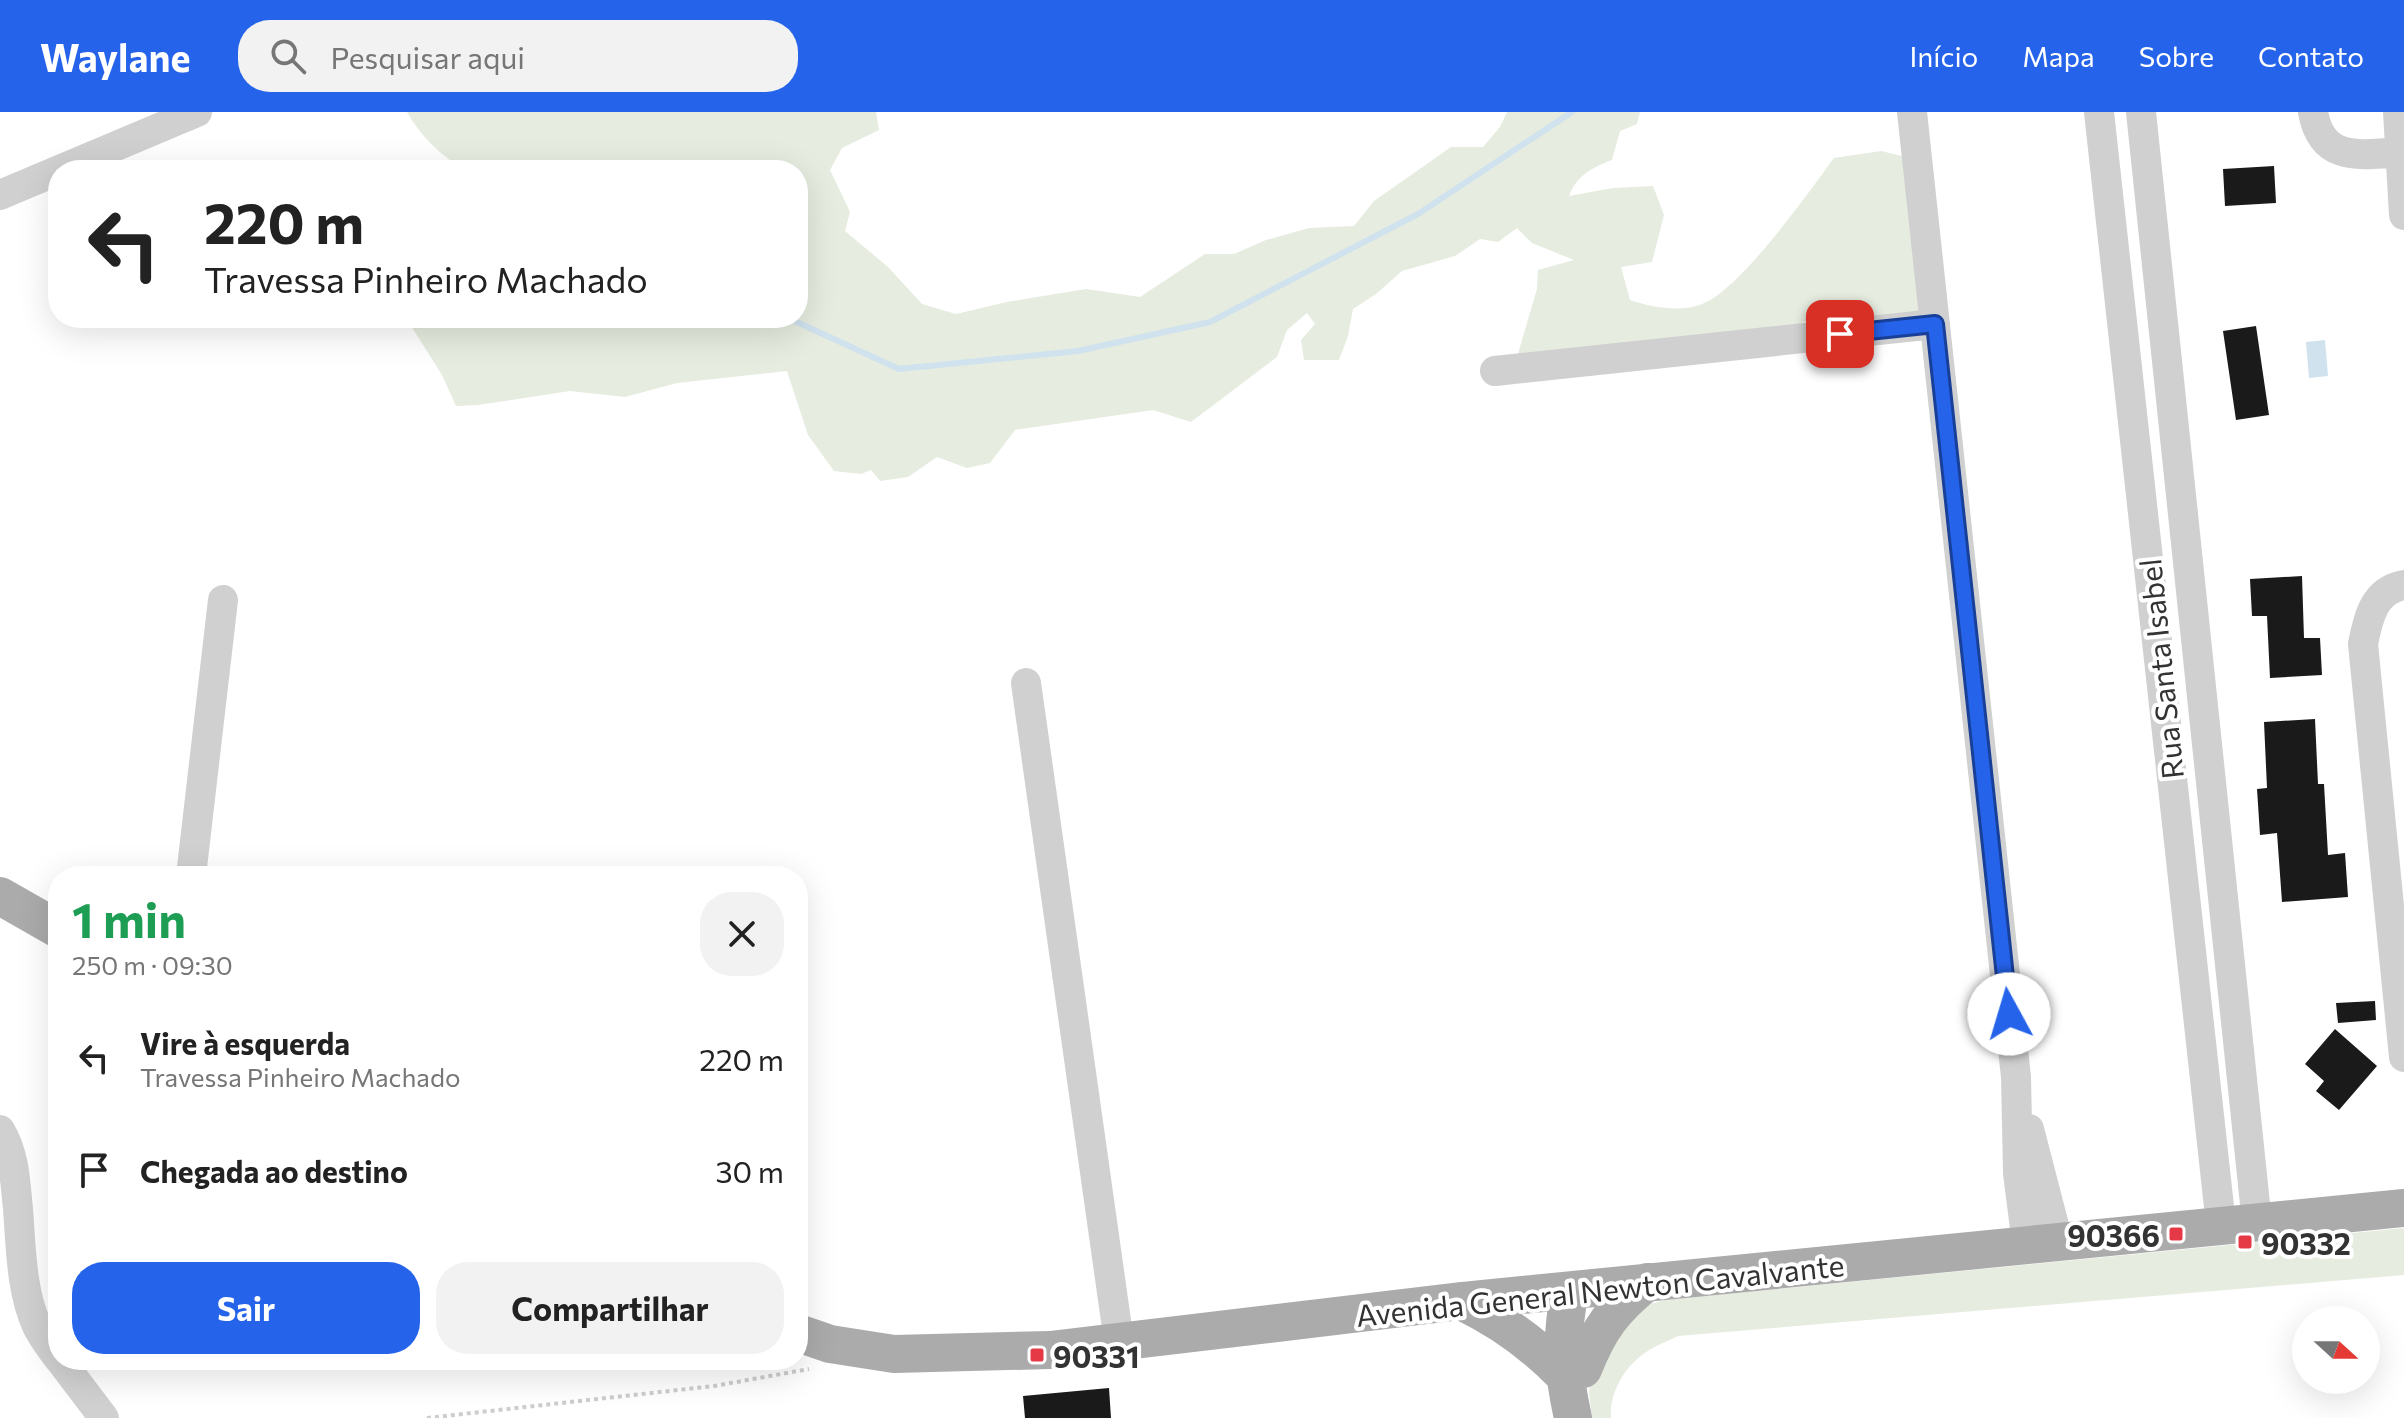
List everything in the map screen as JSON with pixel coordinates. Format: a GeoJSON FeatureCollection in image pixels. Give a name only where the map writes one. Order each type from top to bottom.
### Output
{"type":"FeatureCollection","features":[{"type":"Feature","properties":{"kind":"main road"},"geometry":{"type":"LineString","coordinates":[[0,896],[48,923]]}},
{"type":"Feature","properties":{"kind":"main road","name":"Avenida General Newton Cavalvante"},"geometry":{"type":"LineString","coordinates":[[808,1336],[830,1344],[894,1354],[1050,1350],[1461,1301],[2404,1208]]}},
{"type":"Feature","properties":{"kind":"main road"},"geometry":{"type":"LineString","coordinates":[[1573,1418],[1573,1372],[1614,1310],[1647,1282]]}},
{"type":"Feature","properties":{"kind":"main road"},"geometry":{"type":"LineString","coordinates":[[1570,1292],[1563,1324],[1581,1418]]}},
{"type":"Feature","properties":{"kind":"main road"},"geometry":{"type":"LineString","coordinates":[[1461,1301],[1491,1315],[1573,1372]]}},
{"type":"Feature","properties":{"kind":"street"},"geometry":{"type":"LineString","coordinates":[[83,160],[197,112]]}},
{"type":"Feature","properties":{"kind":"street"},"geometry":{"type":"LineString","coordinates":[[1912,112],[2016,1077],[2018,1173],[2043,1242]]}},
{"type":"Feature","properties":{"kind":"street","name":"Rua Santa Isabel"},"geometry":{"type":"LineString","coordinates":[[2099,112],[2239,1224]]}},
{"type":"Feature","properties":{"kind":"street","name":"Rua Santa Isabel"},"geometry":{"type":"LineString","coordinates":[[2141,112],[2239,1224]]}},
{"type":"Feature","properties":{"kind":"street"},"geometry":{"type":"LineString","coordinates":[[2313,112],[2315,126],[2329,146],[2356,153],[2400,152]]}},
{"type":"Feature","properties":{"kind":"street"},"geometry":{"type":"LineString","coordinates":[[2398,112],[2404,215]]}},
{"type":"Feature","properties":{"kind":"street"},"geometry":{"type":"LineString","coordinates":[[0,195],[48,175]]}},
{"type":"Feature","properties":{"kind":"street"},"geometry":{"type":"LineString","coordinates":[[1495,371],[1935,324]]}},
{"type":"Feature","properties":{"kind":"street"},"geometry":{"type":"LineString","coordinates":[[2404,585],[2389,590],[2374,605],[2363,644],[2404,1057]]}},
{"type":"Feature","properties":{"kind":"street"},"geometry":{"type":"LineString","coordinates":[[192,866],[223,600]]}},
{"type":"Feature","properties":{"kind":"street"},"geometry":{"type":"LineString","coordinates":[[1026,683],[1119,1342]]}},
{"type":"Feature","properties":{"kind":"street"},"geometry":{"type":"LineString","coordinates":[[0,1130],[7,1142],[14,1168],[28,1297],[39,1329],[48,1342]]}},
{"type":"Feature","properties":{"kind":"street"},"geometry":{"type":"LineString","coordinates":[[67,1370],[104,1418]]}},
{"type":"Feature","properties":{"kind":"path"},"geometry":{"type":"LineString","coordinates":[[808,1369],[819,1367]]}},
{"type":"Feature","properties":{"kind":"path"},"geometry":{"type":"LineString","coordinates":[[427,1418],[714,1386],[802,1370]]}},
{"type":"Feature","properties":{"kind":"shaded area"},"geometry":{"type":"Polygon","coordinates":[[[407,112],[876,112],[879,130],[842,148],[830,170],[850,212],[845,231],[888,267],[922,304],[956,314],[1086,289],[1140,297],[1205,254],[1234,254],[1266,240],[1309,228],[1354,226],[1374,201],[1451,147],[1483,147],[1500,127],[1507,112],[1640,112],[1637,124],[1620,131],[1612,160],[1586,173],[1569,196],[1613,188],[1653,186],[1664,215],[1652,262],[1621,267],[1630,300],[1675,309],[1702,304],[1735,280],[1753,261],[1834,158],[1881,151],[1910,158],[1923,315],[1816,316],[1787,330],[1517,357],[1537,289],[1538,270],[1574,260],[1532,243],[1517,228],[1498,242],[1480,239],[1455,256],[1402,271],[1353,309],[1339,360],[1304,360],[1301,340],[1315,324],[1307,313],[1287,330],[1277,357],[1191,422],[1153,410],[1015,430],[990,463],[967,468],[937,457],[908,477],[880,481],[871,470],[861,474],[834,471],[808,435],[787,371],[677,383],[625,397],[570,391],[456,406],[442,375],[412,328],[808,328],[808,160],[450,160],[418,129],[407,112]]]}},
{"type":"Feature","properties":{"kind":"shaded area"},"geometry":{"type":"Polygon","coordinates":[[[2404,1228],[2404,1275],[1678,1336],[1646,1352],[1629,1368],[1612,1400],[1611,1418],[1592,1418],[1589,1393],[1592,1370],[1643,1306],[1665,1300],[2404,1228]]]}},
{"type":"Feature","properties":{"kind":"water"},"geometry":{"type":"Polygon","coordinates":[[[2325,340],[2328,376],[2309,378],[2306,342],[2325,340]]]}},
{"type":"Feature","properties":{"kind":"building"},"geometry":{"type":"Polygon","coordinates":[[[2274,166],[2276,203],[2225,206],[2223,169],[2274,166]]]}},
{"type":"Feature","properties":{"kind":"building"},"geometry":{"type":"Polygon","coordinates":[[[2256,326],[2269,415],[2236,420],[2223,331],[2256,326]]]}},
{"type":"Feature","properties":{"kind":"building"},"geometry":{"type":"Polygon","coordinates":[[[2302,576],[2304,638],[2320,638],[2322,675],[2270,678],[2267,616],[2252,616],[2250,579],[2302,576]]]}},
{"type":"Feature","properties":{"kind":"building"},"geometry":{"type":"Polygon","coordinates":[[[2315,719],[2318,784],[2324,784],[2328,855],[2345,853],[2348,897],[2282,902],[2277,833],[2260,835],[2257,789],[2267,788],[2264,722],[2315,719]]]}},
{"type":"Feature","properties":{"kind":"building"},"geometry":{"type":"Polygon","coordinates":[[[2375,1001],[2376,1020],[2338,1023],[2336,1003],[2375,1001]]]}},
{"type":"Feature","properties":{"kind":"building"},"geometry":{"type":"Polygon","coordinates":[[[2335,1029],[2377,1066],[2339,1110],[2316,1091],[2324,1081],[2305,1064],[2335,1029]]]}},
{"type":"Feature","properties":{"kind":"building"},"geometry":{"type":"Polygon","coordinates":[[[1109,1388],[1111,1418],[1025,1418],[1023,1396],[1109,1388]]]}},
{"type":"Feature","properties":{"kind":"waterway"},"geometry":{"type":"LineString","coordinates":[[808,327],[899,369],[1078,351],[1210,322],[1418,214],[1572,112]]}},
{"type":"Feature","properties":{"kind":"place","name":"90366"},"geometry":{"type":"Point","coordinates":[2176,1234]}},
{"type":"Feature","properties":{"kind":"place","name":"90332"},"geometry":{"type":"Point","coordinates":[2245,1242]}},
{"type":"Feature","properties":{"kind":"place","name":"90331"},"geometry":{"type":"Point","coordinates":[1037,1355]}},
{"type":"Feature","properties":{"kind":"route"},"geometry":{"type":"LineString","coordinates":[[1840,334],[1935,324],[2009,1014]]}}]}
